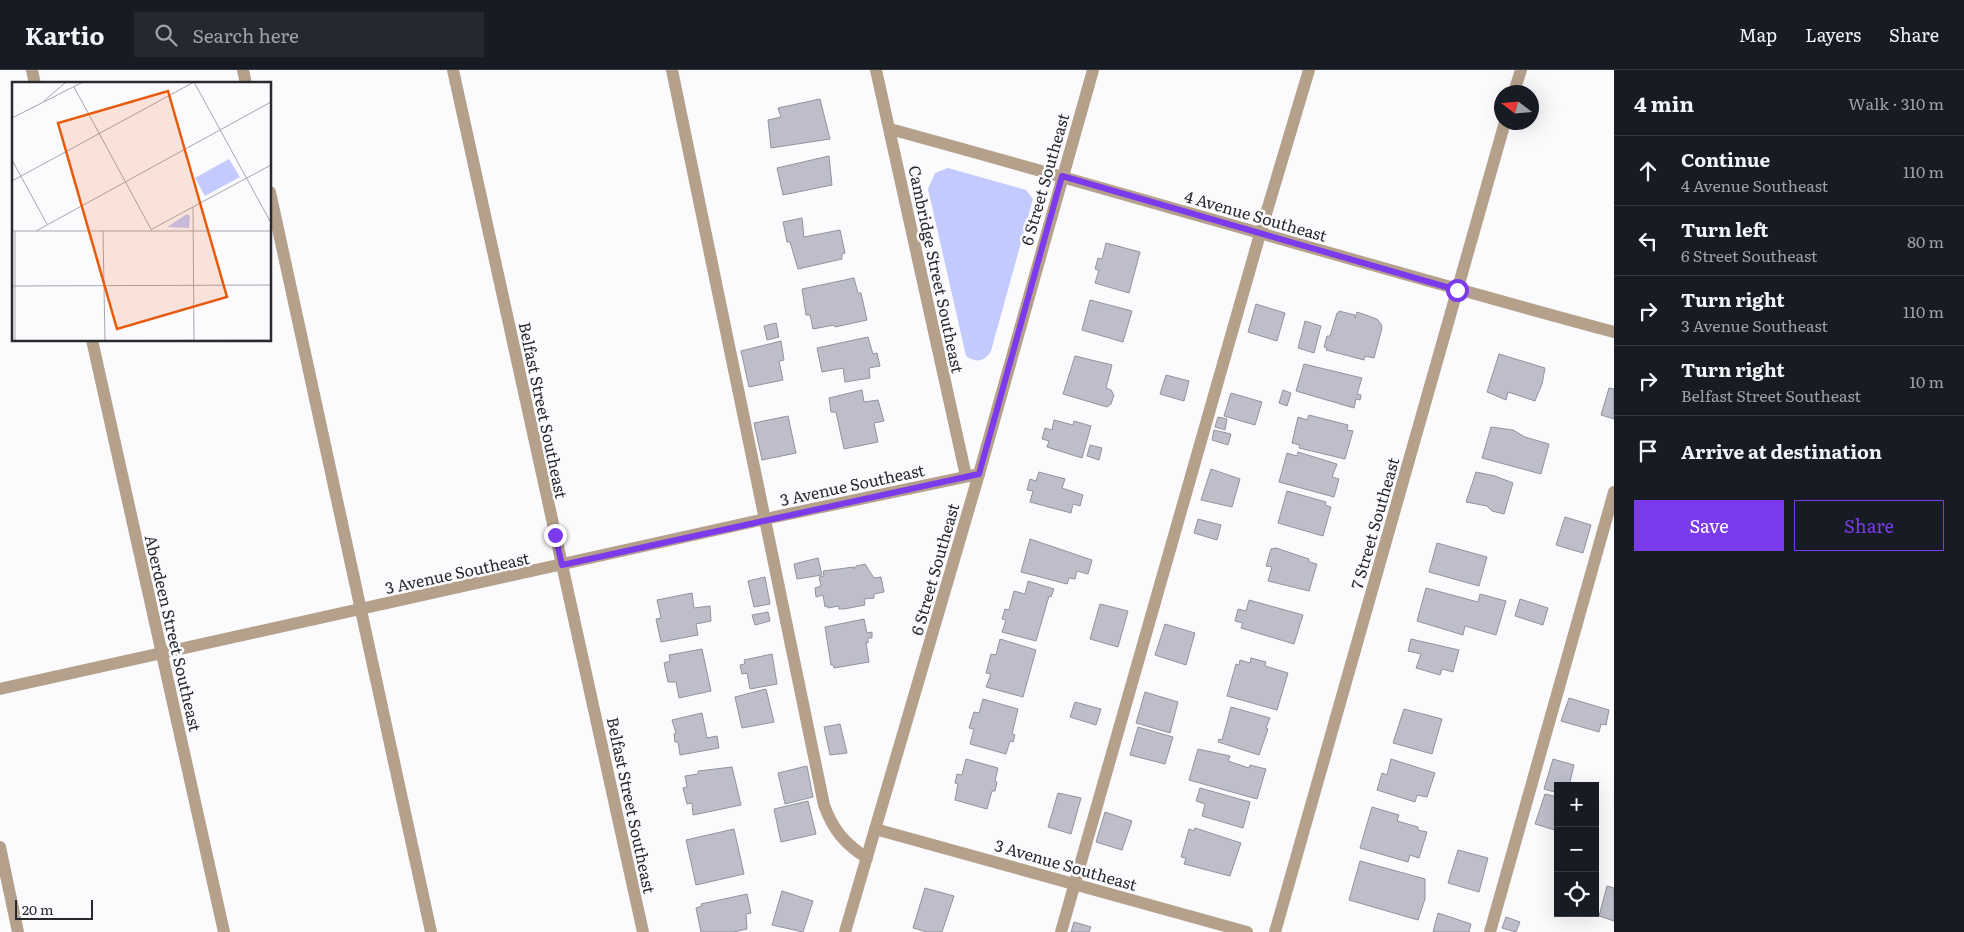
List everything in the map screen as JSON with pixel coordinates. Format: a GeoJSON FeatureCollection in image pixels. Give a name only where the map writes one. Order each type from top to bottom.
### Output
{"type":"FeatureCollection","features":[{"type":"Feature","properties":{"kind":"street","name":"Belfast Street Southeast"},"geometry":{"type":"LineString","coordinates":[[453,70],[643,932]]}},
{"type":"Feature","properties":{"kind":"street"},"geometry":{"type":"LineString","coordinates":[[672,70],[824,806],[836,833],[852,848],[867,858]]}},
{"type":"Feature","properties":{"kind":"street","name":"Cambridge Street Southeast"},"geometry":{"type":"LineString","coordinates":[[876,70],[966,476]]}},
{"type":"Feature","properties":{"kind":"street","name":"6 Street Southeast"},"geometry":{"type":"LineString","coordinates":[[845,932],[979,474],[1093,70]]}},
{"type":"Feature","properties":{"kind":"street"},"geometry":{"type":"LineString","coordinates":[[1061,932],[1260,234],[1309,70]]}},
{"type":"Feature","properties":{"kind":"street"},"geometry":{"type":"LineString","coordinates":[[1516,85],[1520,70]]}},
{"type":"Feature","properties":{"kind":"street","name":"4 Avenue Southeast"},"geometry":{"type":"LineString","coordinates":[[890,129],[1062,176],[1457,290],[1614,332]]}},
{"type":"Feature","properties":{"kind":"street","name":"7 Street Southeast"},"geometry":{"type":"LineString","coordinates":[[1275,932],[1503,130]]}},
{"type":"Feature","properties":{"kind":"street"},"geometry":{"type":"LineString","coordinates":[[271,197],[431,932]]}},
{"type":"Feature","properties":{"kind":"street","name":"Aberdeen Street Southeast"},"geometry":{"type":"LineString","coordinates":[[92,341],[224,932]]}},
{"type":"Feature","properties":{"kind":"street","name":"3 Avenue Southeast"},"geometry":{"type":"LineString","coordinates":[[0,689],[765,519],[979,474]]}},
{"type":"Feature","properties":{"kind":"street"},"geometry":{"type":"LineString","coordinates":[[1490,932],[1614,492]]}},
{"type":"Feature","properties":{"kind":"street","name":"3 Avenue Southeast"},"geometry":{"type":"LineString","coordinates":[[875,829],[1247,932]]}},
{"type":"Feature","properties":{"kind":"street"},"geometry":{"type":"LineString","coordinates":[[0,846],[18,932]]}},
{"type":"Feature","properties":{"kind":"shaded area"},"geometry":{"type":"Polygon","coordinates":[[[948,168],[1026,190],[1033,199],[991,351],[980,360],[973,360],[966,356],[928,189],[935,173],[948,168]]]}},
{"type":"Feature","properties":{"kind":"building"},"geometry":{"type":"Polygon","coordinates":[[[820,99],[830,139],[771,148],[768,120],[781,117],[778,108],[820,99]]]}},
{"type":"Feature","properties":{"kind":"building"},"geometry":{"type":"Polygon","coordinates":[[[829,156],[832,185],[783,195],[777,168],[829,156]]]}},
{"type":"Feature","properties":{"kind":"building"},"geometry":{"type":"Polygon","coordinates":[[[802,218],[804,237],[840,230],[845,253],[842,254],[842,259],[798,269],[790,242],[787,242],[783,222],[802,218]]]}},
{"type":"Feature","properties":{"kind":"building"},"geometry":{"type":"Polygon","coordinates":[[[1106,243],[1140,252],[1129,293],[1095,283],[1099,270],[1095,269],[1098,258],[1102,259],[1106,243]]]}},
{"type":"Feature","properties":{"kind":"building"},"geometry":{"type":"Polygon","coordinates":[[[854,278],[858,293],[861,293],[867,320],[835,327],[834,325],[813,329],[810,315],[806,315],[802,289],[854,278]]]}},
{"type":"Feature","properties":{"kind":"building"},"geometry":{"type":"Polygon","coordinates":[[[1090,300],[1132,311],[1123,342],[1082,330],[1090,300]]]}},
{"type":"Feature","properties":{"kind":"building"},"geometry":{"type":"Polygon","coordinates":[[[1256,304],[1285,313],[1277,341],[1248,332],[1256,304]]]}},
{"type":"Feature","properties":{"kind":"building"},"geometry":{"type":"Polygon","coordinates":[[[1339,311],[1355,315],[1355,318],[1357,312],[1377,319],[1381,324],[1382,328],[1374,358],[1365,356],[1364,360],[1326,350],[1327,348],[1324,347],[1327,336],[1330,336],[1339,311]]]}},
{"type":"Feature","properties":{"kind":"building"},"geometry":{"type":"Polygon","coordinates":[[[1305,321],[1321,326],[1314,353],[1298,348],[1305,321]]]}},
{"type":"Feature","properties":{"kind":"building"},"geometry":{"type":"Polygon","coordinates":[[[776,323],[779,337],[767,340],[764,326],[776,323]]]}},
{"type":"Feature","properties":{"kind":"building"},"geometry":{"type":"Polygon","coordinates":[[[868,337],[873,354],[877,353],[880,366],[869,368],[870,378],[845,382],[843,368],[822,372],[817,348],[868,337]]]}},
{"type":"Feature","properties":{"kind":"building"},"geometry":{"type":"Polygon","coordinates":[[[781,341],[784,360],[779,361],[783,380],[749,387],[741,351],[781,341]]]}},
{"type":"Feature","properties":{"kind":"building"},"geometry":{"type":"Polygon","coordinates":[[[1499,354],[1545,368],[1542,384],[1535,401],[1508,392],[1506,400],[1487,392],[1499,354]]]}},
{"type":"Feature","properties":{"kind":"building"},"geometry":{"type":"Polygon","coordinates":[[[1075,356],[1112,365],[1106,388],[1111,390],[1114,395],[1111,404],[1107,407],[1063,394],[1075,356]]]}},
{"type":"Feature","properties":{"kind":"building"},"geometry":{"type":"Polygon","coordinates":[[[1304,364],[1362,378],[1357,394],[1361,395],[1360,400],[1356,399],[1354,408],[1296,391],[1304,364]]]}},
{"type":"Feature","properties":{"kind":"building"},"geometry":{"type":"Polygon","coordinates":[[[1166,375],[1189,381],[1184,401],[1160,394],[1166,375]]]}},
{"type":"Feature","properties":{"kind":"building"},"geometry":{"type":"Polygon","coordinates":[[[1609,388],[1614,389],[1614,419],[1601,415],[1609,388]]]}},
{"type":"Feature","properties":{"kind":"building"},"geometry":{"type":"Polygon","coordinates":[[[862,390],[864,402],[878,400],[884,421],[874,423],[878,442],[844,449],[836,412],[831,412],[829,398],[862,390]]]}},
{"type":"Feature","properties":{"kind":"building"},"geometry":{"type":"Polygon","coordinates":[[[1283,390],[1291,393],[1287,406],[1279,403],[1283,390]]]}},
{"type":"Feature","properties":{"kind":"building"},"geometry":{"type":"Polygon","coordinates":[[[1231,393],[1262,402],[1255,425],[1224,416],[1231,393]]]}},
{"type":"Feature","properties":{"kind":"building"},"geometry":{"type":"Polygon","coordinates":[[[1309,415],[1348,425],[1347,430],[1353,431],[1345,459],[1299,448],[1300,445],[1292,443],[1298,417],[1307,420],[1309,415]]]}},
{"type":"Feature","properties":{"kind":"building"},"geometry":{"type":"Polygon","coordinates":[[[788,416],[796,453],[762,460],[754,423],[788,416]]]}},
{"type":"Feature","properties":{"kind":"building"},"geometry":{"type":"Polygon","coordinates":[[[1218,417],[1227,419],[1225,430],[1215,427],[1218,417]]]}},
{"type":"Feature","properties":{"kind":"building"},"geometry":{"type":"Polygon","coordinates":[[[1054,420],[1073,425],[1074,421],[1091,426],[1082,458],[1047,447],[1049,441],[1042,439],[1045,428],[1052,430],[1054,420]]]}},
{"type":"Feature","properties":{"kind":"building"},"geometry":{"type":"Polygon","coordinates":[[[1491,427],[1513,430],[1525,437],[1549,444],[1541,474],[1482,458],[1491,427]]]}},
{"type":"Feature","properties":{"kind":"building"},"geometry":{"type":"Polygon","coordinates":[[[1214,430],[1231,434],[1228,445],[1212,440],[1214,430]]]}},
{"type":"Feature","properties":{"kind":"building"},"geometry":{"type":"Polygon","coordinates":[[[1090,445],[1102,448],[1099,460],[1087,456],[1090,445]]]}},
{"type":"Feature","properties":{"kind":"building"},"geometry":{"type":"Polygon","coordinates":[[[1298,452],[1337,464],[1332,477],[1339,479],[1334,497],[1279,482],[1287,453],[1297,456],[1298,452]]]}},
{"type":"Feature","properties":{"kind":"building"},"geometry":{"type":"Polygon","coordinates":[[[1211,469],[1240,479],[1232,507],[1201,500],[1211,469]]]}},
{"type":"Feature","properties":{"kind":"building"},"geometry":{"type":"Polygon","coordinates":[[[1039,472],[1065,479],[1062,488],[1083,495],[1080,506],[1073,504],[1071,513],[1030,502],[1033,491],[1027,490],[1030,479],[1036,481],[1039,472]]]}},
{"type":"Feature","properties":{"kind":"building"},"geometry":{"type":"Polygon","coordinates":[[[1476,472],[1495,476],[1513,483],[1504,514],[1492,511],[1487,506],[1466,502],[1476,472]]]}},
{"type":"Feature","properties":{"kind":"building"},"geometry":{"type":"Polygon","coordinates":[[[1287,491],[1326,502],[1325,505],[1331,507],[1323,536],[1278,523],[1287,491]]]}},
{"type":"Feature","properties":{"kind":"building"},"geometry":{"type":"Polygon","coordinates":[[[1565,517],[1591,525],[1583,553],[1556,545],[1565,517]]]}},
{"type":"Feature","properties":{"kind":"building"},"geometry":{"type":"Polygon","coordinates":[[[1198,519],[1221,525],[1217,540],[1194,533],[1198,519]]]}},
{"type":"Feature","properties":{"kind":"building"},"geometry":{"type":"Polygon","coordinates":[[[1030,539],[1092,560],[1088,574],[1077,571],[1075,579],[1069,578],[1067,584],[1021,572],[1030,539]]]}},
{"type":"Feature","properties":{"kind":"building"},"geometry":{"type":"Polygon","coordinates":[[[1437,543],[1487,557],[1479,586],[1429,572],[1437,543]]]}},
{"type":"Feature","properties":{"kind":"building"},"geometry":{"type":"Polygon","coordinates":[[[1276,548],[1309,559],[1309,562],[1317,564],[1309,591],[1268,581],[1272,567],[1266,566],[1271,549],[1276,548]]]}},
{"type":"Feature","properties":{"kind":"building"},"geometry":{"type":"Polygon","coordinates":[[[818,558],[822,575],[797,579],[794,564],[818,558]]]}},
{"type":"Feature","properties":{"kind":"building"},"geometry":{"type":"Polygon","coordinates":[[[865,564],[874,578],[881,577],[884,592],[874,594],[874,598],[864,599],[865,605],[844,609],[839,609],[839,606],[828,608],[828,606],[825,607],[823,595],[816,597],[815,588],[821,586],[819,577],[824,576],[823,571],[854,567],[854,569],[856,566],[865,564]]]}},
{"type":"Feature","properties":{"kind":"building"},"geometry":{"type":"Polygon","coordinates":[[[765,577],[770,604],[754,607],[748,581],[765,577]]]}},
{"type":"Feature","properties":{"kind":"building"},"geometry":{"type":"Polygon","coordinates":[[[1028,581],[1054,589],[1051,597],[1049,596],[1036,641],[1002,632],[1006,620],[1002,619],[1005,609],[1009,610],[1014,591],[1025,594],[1028,581]]]}},
{"type":"Feature","properties":{"kind":"building"},"geometry":{"type":"Polygon","coordinates":[[[1426,588],[1478,602],[1480,594],[1506,601],[1496,635],[1465,626],[1463,635],[1417,621],[1426,588]]]}},
{"type":"Feature","properties":{"kind":"building"},"geometry":{"type":"Polygon","coordinates":[[[692,593],[694,608],[710,606],[711,621],[696,624],[698,635],[661,642],[656,619],[661,618],[657,600],[692,593]]]}},
{"type":"Feature","properties":{"kind":"building"},"geometry":{"type":"Polygon","coordinates":[[[1520,599],[1548,608],[1543,625],[1515,616],[1520,599]]]}},
{"type":"Feature","properties":{"kind":"building"},"geometry":{"type":"Polygon","coordinates":[[[1249,600],[1303,615],[1294,644],[1241,628],[1243,623],[1235,621],[1238,609],[1246,611],[1249,600]]]}},
{"type":"Feature","properties":{"kind":"building"},"geometry":{"type":"Polygon","coordinates":[[[1100,604],[1128,611],[1118,647],[1090,639],[1100,604]]]}},
{"type":"Feature","properties":{"kind":"building"},"geometry":{"type":"Polygon","coordinates":[[[768,612],[770,621],[755,625],[752,615],[768,612]]]}},
{"type":"Feature","properties":{"kind":"building"},"geometry":{"type":"Polygon","coordinates":[[[864,619],[867,633],[872,632],[872,638],[868,638],[868,643],[866,642],[869,662],[834,668],[831,665],[825,627],[864,619]]]}},
{"type":"Feature","properties":{"kind":"building"},"geometry":{"type":"Polygon","coordinates":[[[1165,624],[1195,633],[1186,665],[1155,655],[1165,624]]]}},
{"type":"Feature","properties":{"kind":"building"},"geometry":{"type":"Polygon","coordinates":[[[1000,639],[1036,650],[1023,697],[986,687],[991,674],[986,673],[991,654],[996,655],[1000,639]]]}},
{"type":"Feature","properties":{"kind":"building"},"geometry":{"type":"Polygon","coordinates":[[[1411,639],[1459,650],[1453,672],[1442,669],[1440,675],[1416,668],[1421,654],[1408,651],[1411,639]]]}},
{"type":"Feature","properties":{"kind":"building"},"geometry":{"type":"Polygon","coordinates":[[[702,649],[711,691],[679,698],[676,682],[668,682],[664,663],[670,661],[669,655],[702,649]]]}},
{"type":"Feature","properties":{"kind":"building"},"geometry":{"type":"Polygon","coordinates":[[[772,654],[777,684],[750,689],[747,673],[742,674],[740,665],[745,664],[744,660],[772,654]]]}},
{"type":"Feature","properties":{"kind":"building"},"geometry":{"type":"Polygon","coordinates":[[[1251,658],[1266,662],[1265,666],[1288,673],[1277,710],[1227,696],[1236,664],[1239,665],[1240,660],[1250,663],[1251,658]]]}},
{"type":"Feature","properties":{"kind":"building"},"geometry":{"type":"Polygon","coordinates":[[[766,689],[774,722],[742,728],[735,697],[766,689]]]}},
{"type":"Feature","properties":{"kind":"building"},"geometry":{"type":"Polygon","coordinates":[[[1145,692],[1178,702],[1170,733],[1136,723],[1145,692]]]}},
{"type":"Feature","properties":{"kind":"building"},"geometry":{"type":"Polygon","coordinates":[[[1569,698],[1609,710],[1606,725],[1601,724],[1599,732],[1561,721],[1569,698]]]}},
{"type":"Feature","properties":{"kind":"building"},"geometry":{"type":"Polygon","coordinates":[[[983,699],[1018,709],[1012,734],[1015,735],[1013,742],[1010,741],[1006,754],[970,744],[974,729],[969,728],[974,712],[979,713],[983,699]]]}},
{"type":"Feature","properties":{"kind":"building"},"geometry":{"type":"Polygon","coordinates":[[[1075,702],[1101,709],[1096,725],[1070,717],[1075,702]]]}},
{"type":"Feature","properties":{"kind":"building"},"geometry":{"type":"Polygon","coordinates":[[[1231,707],[1270,718],[1259,755],[1218,742],[1219,739],[1222,740],[1231,707]]]}},
{"type":"Feature","properties":{"kind":"building"},"geometry":{"type":"Polygon","coordinates":[[[1404,709],[1442,719],[1432,754],[1393,743],[1404,709]]]}},
{"type":"Feature","properties":{"kind":"building"},"geometry":{"type":"Polygon","coordinates":[[[702,713],[707,738],[717,736],[719,748],[680,755],[678,742],[675,742],[674,734],[676,733],[672,720],[702,713]]]}},
{"type":"Feature","properties":{"kind":"building"},"geometry":{"type":"Polygon","coordinates":[[[840,724],[847,753],[830,755],[824,727],[840,724]]]}},
{"type":"Feature","properties":{"kind":"building"},"geometry":{"type":"Polygon","coordinates":[[[1138,727],[1173,737],[1165,764],[1130,755],[1138,727]]]}},
{"type":"Feature","properties":{"kind":"building"},"geometry":{"type":"Polygon","coordinates":[[[1198,749],[1230,756],[1228,761],[1249,768],[1250,765],[1266,769],[1257,799],[1189,780],[1198,749]]]}},
{"type":"Feature","properties":{"kind":"building"},"geometry":{"type":"Polygon","coordinates":[[[966,759],[998,768],[995,791],[992,791],[987,809],[955,800],[958,784],[955,783],[957,774],[962,775],[966,759]]]}},
{"type":"Feature","properties":{"kind":"building"},"geometry":{"type":"Polygon","coordinates":[[[1391,759],[1435,773],[1427,797],[1417,795],[1415,802],[1377,790],[1382,773],[1387,775],[1391,759]]]}},
{"type":"Feature","properties":{"kind":"building"},"geometry":{"type":"Polygon","coordinates":[[[1553,759],[1574,765],[1570,782],[1554,782],[1554,792],[1544,789],[1553,759]]]}},
{"type":"Feature","properties":{"kind":"building"},"geometry":{"type":"Polygon","coordinates":[[[807,766],[813,797],[785,804],[778,773],[807,766]]]}},
{"type":"Feature","properties":{"kind":"building"},"geometry":{"type":"Polygon","coordinates":[[[732,767],[741,805],[693,815],[692,803],[687,804],[683,788],[687,787],[685,776],[698,774],[698,771],[732,767]]]}},
{"type":"Feature","properties":{"kind":"building"},"geometry":{"type":"Polygon","coordinates":[[[1200,788],[1250,802],[1243,828],[1202,816],[1205,804],[1196,801],[1200,788]]]}},
{"type":"Feature","properties":{"kind":"building"},"geometry":{"type":"Polygon","coordinates":[[[1058,793],[1081,798],[1071,834],[1048,827],[1058,793]]]}},
{"type":"Feature","properties":{"kind":"building"},"geometry":{"type":"Polygon","coordinates":[[[1545,794],[1554,796],[1554,830],[1535,824],[1545,794]]]}},
{"type":"Feature","properties":{"kind":"building"},"geometry":{"type":"Polygon","coordinates":[[[808,801],[816,834],[781,842],[774,809],[808,801]]]}},
{"type":"Feature","properties":{"kind":"building"},"geometry":{"type":"Polygon","coordinates":[[[1372,807],[1399,815],[1397,821],[1418,827],[1418,830],[1427,832],[1419,858],[1410,855],[1408,862],[1360,848],[1372,807]]]}},
{"type":"Feature","properties":{"kind":"building"},"geometry":{"type":"Polygon","coordinates":[[[1105,812],[1132,821],[1122,850],[1096,842],[1105,812]]]}},
{"type":"Feature","properties":{"kind":"building"},"geometry":{"type":"Polygon","coordinates":[[[1195,828],[1241,843],[1230,876],[1184,864],[1186,858],[1181,857],[1189,829],[1194,831],[1195,828]]]}},
{"type":"Feature","properties":{"kind":"building"},"geometry":{"type":"Polygon","coordinates":[[[734,829],[744,874],[696,885],[686,840],[734,829]]]}},
{"type":"Feature","properties":{"kind":"building"},"geometry":{"type":"Polygon","coordinates":[[[1458,850],[1488,858],[1479,892],[1448,883],[1458,850]]]}},
{"type":"Feature","properties":{"kind":"building"},"geometry":{"type":"Polygon","coordinates":[[[1360,861],[1425,879],[1425,899],[1418,920],[1349,900],[1360,861]]]}},
{"type":"Feature","properties":{"kind":"building"},"geometry":{"type":"Polygon","coordinates":[[[1607,886],[1614,888],[1614,921],[1599,916],[1607,886]]]}},
{"type":"Feature","properties":{"kind":"building"},"geometry":{"type":"Polygon","coordinates":[[[925,888],[954,896],[942,932],[927,932],[913,928],[925,888]]]}},
{"type":"Feature","properties":{"kind":"building"},"geometry":{"type":"Polygon","coordinates":[[[782,891],[813,901],[803,932],[772,925],[782,891]]]}},
{"type":"Feature","properties":{"kind":"building"},"geometry":{"type":"Polygon","coordinates":[[[747,894],[751,913],[746,914],[747,929],[733,932],[701,932],[696,908],[702,906],[701,904],[747,894]]]}},
{"type":"Feature","properties":{"kind":"building"},"geometry":{"type":"Polygon","coordinates":[[[1438,913],[1471,924],[1469,932],[1433,932],[1438,913]]]}},
{"type":"Feature","properties":{"kind":"building"},"geometry":{"type":"Polygon","coordinates":[[[1506,917],[1520,922],[1516,932],[1502,928],[1506,917]]]}},
{"type":"Feature","properties":{"kind":"building"},"geometry":{"type":"Polygon","coordinates":[[[1074,922],[1091,927],[1089,932],[1071,932],[1074,922]]]}},
{"type":"Feature","properties":{"kind":"route"},"geometry":{"type":"LineString","coordinates":[[555,535],[562,565],[765,519],[979,474],[1062,176],[1457,290]]}}]}
